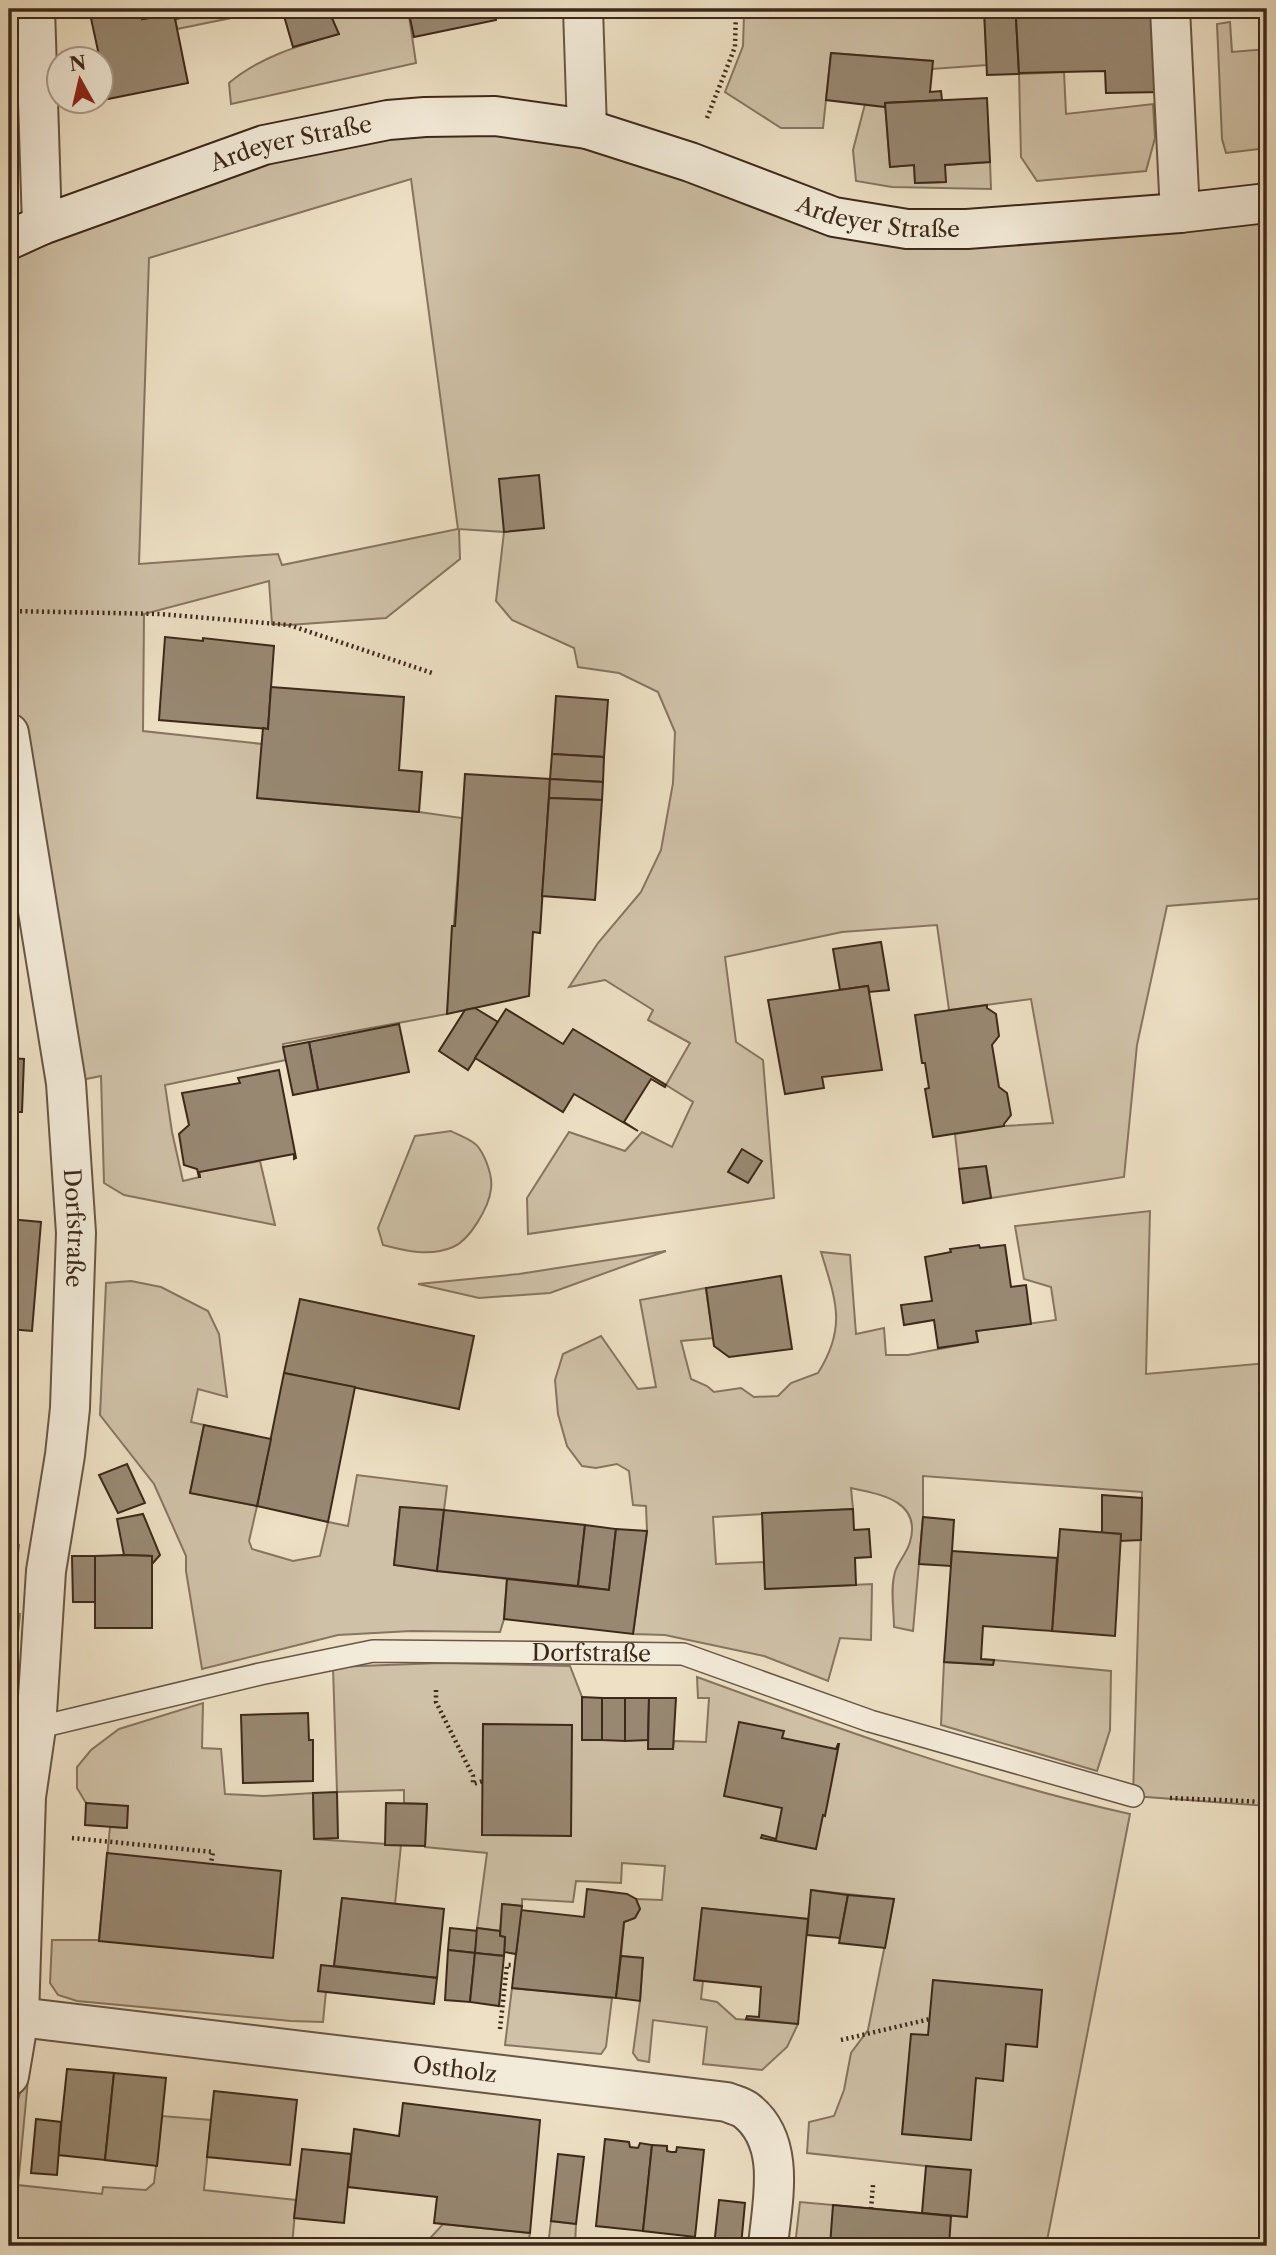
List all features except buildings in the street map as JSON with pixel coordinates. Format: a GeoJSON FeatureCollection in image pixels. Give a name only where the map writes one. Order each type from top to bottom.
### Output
{"type":"FeatureCollection","features":[{"type":"Feature","properties":{"kind":"street"},"geometry":{"type":"LineString","coordinates":[[25,233],[35,9]]}},
{"type":"Feature","properties":{"kind":"street"},"geometry":{"type":"LineString","coordinates":[[583,9],[587,130]]}},
{"type":"Feature","properties":{"kind":"street"},"geometry":{"type":"LineString","coordinates":[[1170,9],[1180,213]]}},
{"type":"Feature","properties":{"kind":"street","name":"Ardeyer Straße"},"geometry":{"type":"LineString","coordinates":[[25,233],[264,145],[388,120],[495,116],[587,130],[690,162],[834,216],[908,229],[967,229],[1180,213],[1267,203]]}},
{"type":"Feature","properties":{"kind":"street","name":"Dorfstraße"},"geometry":{"type":"LineString","coordinates":[[9,733],[66,1083],[76,1234],[70,1408],[46,1571],[36,1728],[20,1812],[19,2017],[9,2076]]}},
{"type":"Feature","properties":{"kind":"street","name":"Ostholz"},"geometry":{"type":"LineString","coordinates":[[19,2017],[727,2102],[745,2109],[768,2137],[774,2175],[768,2246]]}},
{"type":"Feature","properties":{"kind":"lane","name":"Dorfstraße"},"geometry":{"type":"LineString","coordinates":[[36,1728],[260,1674],[373,1651],[683,1654],[870,1721],[1133,1796]]}},
{"type":"Feature","properties":{"kind":"path"},"geometry":{"type":"LineString","coordinates":[[690,162],[735,47],[736,9]]}},
{"type":"Feature","properties":{"kind":"path"},"geometry":{"type":"LineString","coordinates":[[9,611],[160,614],[289,625],[435,674]]}},
{"type":"Feature","properties":{"kind":"path"},"geometry":{"type":"LineString","coordinates":[[435,1651],[436,1702],[473,1776],[473,1784],[483,1782]]}},
{"type":"Feature","properties":{"kind":"path"},"geometry":{"type":"LineString","coordinates":[[1133,1796],[1267,1802]]}},
{"type":"Feature","properties":{"kind":"path"},"geometry":{"type":"LineString","coordinates":[[20,1812],[212,1852],[211,1863]]}},
{"type":"Feature","properties":{"kind":"path"},"geometry":{"type":"LineString","coordinates":[[495,2074],[507,1965],[515,1965]]}},
{"type":"Feature","properties":{"kind":"path"},"geometry":{"type":"LineString","coordinates":[[841,2040],[930,2019]]}},
{"type":"Feature","properties":{"kind":"path"},"geometry":{"type":"LineString","coordinates":[[871,2209],[873,2185]]}},
{"type":"Feature","properties":{"kind":"shaded area"},"geometry":{"type":"Polygon","coordinates":[[[225,9],[261,9],[241,16],[177,29],[175,19],[225,9]]]}},
{"type":"Feature","properties":{"kind":"shaded area"},"geometry":{"type":"Polygon","coordinates":[[[328,9],[408,9],[416,63],[231,104],[229,83],[253,66],[281,53],[338,34],[328,9]]]}},
{"type":"Feature","properties":{"kind":"shaded area"},"geometry":{"type":"Polygon","coordinates":[[[797,9],[984,9],[987,65],[932,69],[932,61],[831,53],[823,128],[781,128],[725,92],[743,46],[744,14],[798,14],[797,9]]]}},
{"type":"Feature","properties":{"kind":"shaded area"},"geometry":{"type":"Polygon","coordinates":[[[1230,22],[1232,52],[1267,49],[1267,148],[1226,153],[1222,139],[1217,24],[1230,22]]]}},
{"type":"Feature","properties":{"kind":"shaded area"},"geometry":{"type":"Polygon","coordinates":[[[1064,72],[1066,114],[1153,104],[1155,138],[1146,171],[1037,181],[1021,157],[1019,74],[1064,72]]]}},
{"type":"Feature","properties":{"kind":"shaded area"},"geometry":{"type":"Polygon","coordinates":[[[885,103],[890,167],[914,165],[915,183],[945,182],[945,165],[990,162],[991,189],[892,187],[856,181],[853,150],[865,104],[885,103]]]}},
{"type":"Feature","properties":{"kind":"shaded area"},"geometry":{"type":"Polygon","coordinates":[[[495,116],[834,217],[1267,203],[1267,898],[1167,906],[1137,1045],[1124,1177],[991,1198],[986,1167],[959,1169],[955,1134],[1004,1126],[1053,1123],[1031,999],[949,1010],[937,925],[842,932],[725,957],[736,1042],[763,1060],[774,1198],[528,1234],[527,1198],[569,1132],[625,1151],[642,1132],[672,1147],[693,1102],[666,1085],[690,1043],[648,1020],[653,1010],[605,980],[569,987],[598,943],[641,892],[661,850],[673,783],[675,732],[658,692],[619,673],[578,667],[574,648],[512,620],[496,601],[504,532],[459,529],[460,559],[386,618],[272,624],[269,581],[144,614],[143,731],[262,744],[258,798],[462,818],[447,1014],[283,1044],[286,1060],[165,1085],[183,1181],[200,1177],[199,1172],[260,1161],[275,1225],[124,1195],[104,1183],[101,1076],[66,1083],[9,733],[9,240],[264,145],[495,116]],[[411,179],[149,258],[139,564],[278,554],[282,565],[458,529],[411,179]]]}},
{"type":"Feature","properties":{"kind":"shaded area"},"geometry":{"type":"Polygon","coordinates":[[[451,1131],[477,1145],[488,1168],[491,1189],[487,1205],[478,1222],[459,1243],[436,1252],[418,1252],[383,1245],[378,1228],[415,1136],[451,1131]]]}},
{"type":"Feature","properties":{"kind":"shaded area"},"geometry":{"type":"Polygon","coordinates":[[[1150,1211],[1146,1374],[1267,1363],[1267,1806],[1133,1796],[1142,1492],[923,1476],[923,1517],[913,1631],[894,1627],[892,1592],[896,1568],[909,1546],[912,1528],[910,1517],[896,1502],[851,1488],[853,1509],[713,1517],[716,1564],[764,1562],[766,1589],[872,1584],[871,1640],[840,1638],[828,1681],[764,1656],[665,1635],[633,1634],[647,1532],[646,1506],[633,1505],[629,1471],[617,1464],[596,1468],[582,1466],[567,1446],[558,1414],[555,1380],[563,1354],[601,1336],[638,1389],[656,1387],[640,1300],[706,1288],[713,1338],[681,1341],[691,1379],[714,1392],[741,1388],[754,1397],[778,1396],[791,1383],[818,1373],[833,1342],[836,1314],[821,1252],[850,1255],[856,1334],[884,1328],[886,1355],[908,1355],[977,1342],[976,1331],[1056,1320],[1051,1287],[1024,1279],[1015,1226],[1150,1211]]]}},
{"type":"Feature","properties":{"kind":"shaded area"},"geometry":{"type":"Polygon","coordinates":[[[666,1251],[550,1293],[479,1298],[418,1284],[519,1274],[666,1251]]]}},
{"type":"Feature","properties":{"kind":"shaded area"},"geometry":{"type":"Polygon","coordinates":[[[131,1281],[161,1287],[208,1311],[219,1334],[227,1397],[198,1389],[191,1422],[204,1425],[190,1493],[257,1506],[249,1541],[252,1549],[293,1561],[320,1556],[328,1522],[348,1526],[357,1475],[447,1486],[444,1510],[400,1507],[394,1565],[507,1579],[504,1619],[500,1632],[411,1631],[338,1635],[202,1669],[186,1571],[186,1556],[154,1484],[100,1415],[106,1283],[131,1281]]]}},
{"type":"Feature","properties":{"kind":"shaded area"},"geometry":{"type":"Polygon","coordinates":[[[9,1542],[19,1545],[11,1612],[20,1614],[9,1719],[9,1542]]]}},
{"type":"Feature","properties":{"kind":"shaded area"},"geometry":{"type":"Polygon","coordinates":[[[994,1660],[1111,1671],[1110,1730],[1097,1771],[941,1725],[944,1662],[993,1665],[994,1660]]]}},
{"type":"Feature","properties":{"kind":"shaded area"},"geometry":{"type":"Polygon","coordinates":[[[441,1663],[570,1666],[582,1697],[582,1740],[648,1740],[648,1748],[673,1749],[674,1741],[706,1742],[709,1698],[698,1698],[697,1677],[965,1770],[1130,1814],[1046,2246],[795,2246],[800,2202],[966,2217],[926,2166],[807,2153],[809,2122],[834,2116],[844,2090],[851,2053],[868,2030],[894,1899],[812,1890],[808,1919],[702,1908],[695,1980],[703,1981],[701,1999],[717,2002],[736,2019],[798,2024],[787,2047],[762,2070],[703,2064],[707,2027],[653,2020],[649,2062],[638,2060],[633,2053],[643,1958],[621,1956],[624,1922],[635,1918],[640,1909],[636,1899],[662,1900],[665,1866],[622,1863],[621,1883],[576,1881],[573,1902],[522,1899],[522,1906],[503,1904],[500,1931],[477,1928],[487,1853],[425,1847],[427,1804],[404,1803],[404,1790],[337,1792],[333,1667],[441,1663]]]}},
{"type":"Feature","properties":{"kind":"shaded area"},"geometry":{"type":"Polygon","coordinates":[[[203,1703],[202,1748],[221,1749],[225,1794],[264,1796],[313,1793],[314,1839],[401,1845],[395,1904],[342,1898],[334,1966],[321,1966],[326,1991],[323,2022],[77,2001],[58,1995],[50,1983],[52,1940],[99,1940],[110,1827],[127,1828],[86,1803],[77,1788],[77,1767],[91,1750],[119,1729],[203,1703]]]}},
{"type":"Feature","properties":{"kind":"shaded area"},"geometry":{"type":"Polygon","coordinates":[[[512,1988],[612,1998],[606,2047],[601,2054],[505,2045],[512,1988]]]}},
{"type":"Feature","properties":{"kind":"shaded area"},"geometry":{"type":"Polygon","coordinates":[[[30,2059],[18,2185],[102,2194],[103,2187],[146,2190],[154,2183],[162,2116],[211,2120],[204,2190],[296,2200],[292,2246],[9,2246],[9,2164],[18,2100],[30,2059]]]}},
{"type":"Feature","properties":{"kind":"shaded area"},"geometry":{"type":"Polygon","coordinates":[[[551,2221],[576,2224],[575,2246],[548,2246],[551,2221]]]}},
{"type":"Feature","properties":{"kind":"shaded area"},"geometry":{"type":"Polygon","coordinates":[[[443,2224],[530,2233],[528,2246],[423,2246],[443,2224]]]}}]}
